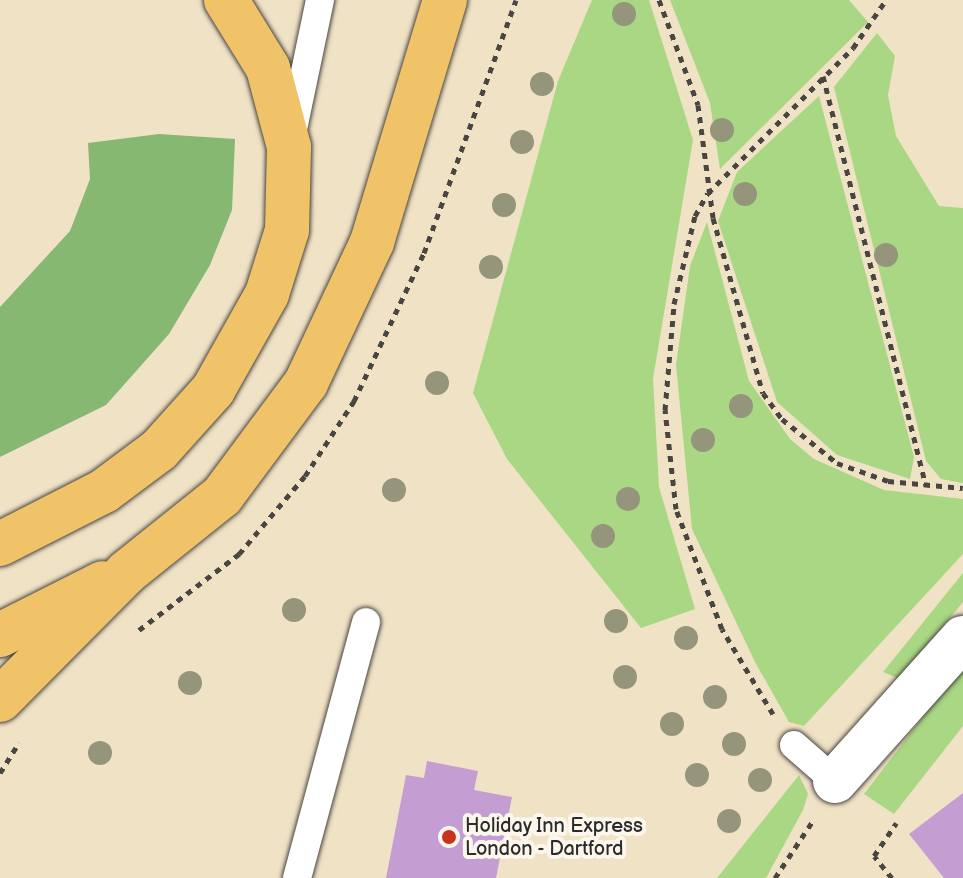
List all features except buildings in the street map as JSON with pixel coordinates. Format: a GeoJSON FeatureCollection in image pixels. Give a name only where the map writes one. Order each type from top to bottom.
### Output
{"type":"FeatureCollection","features":[{"type":"Feature","properties":{"kind":"highway"},"geometry":{"type":"LineString","coordinates":[[7,537],[123,479],[213,390],[255,319],[280,257],[289,213],[289,147],[268,68],[226,0]]}},
{"type":"Feature","properties":{"kind":"highway"},"geometry":{"type":"LineString","coordinates":[[0,700],[127,572],[222,496],[306,383],[372,242],[445,0]]}},
{"type":"Feature","properties":{"kind":"highway"},"geometry":{"type":"LineString","coordinates":[[0,635],[127,572]]}},
{"type":"Feature","properties":{"kind":"street"},"geometry":{"type":"LineString","coordinates":[[835,781],[963,638]]}},
{"type":"Feature","properties":{"kind":"lane"},"geometry":{"type":"LineString","coordinates":[[289,147],[320,0]]}},
{"type":"Feature","properties":{"kind":"lane"},"geometry":{"type":"LineString","coordinates":[[297,878],[366,622]]}},
{"type":"Feature","properties":{"kind":"lane"},"geometry":{"type":"LineString","coordinates":[[794,745],[835,781]]}},
{"type":"Feature","properties":{"kind":"path"},"geometry":{"type":"LineString","coordinates":[[659,0],[698,105],[708,193],[750,358],[782,419],[837,463],[926,486],[963,488]]}},
{"type":"Feature","properties":{"kind":"path"},"geometry":{"type":"LineString","coordinates":[[794,745],[722,629],[690,558],[667,460],[674,304],[695,216],[708,193],[823,75],[886,0]]}},
{"type":"Feature","properties":{"kind":"path"},"geometry":{"type":"LineString","coordinates":[[823,75],[926,486]]}},
{"type":"Feature","properties":{"kind":"path"},"geometry":{"type":"LineString","coordinates":[[775,878],[835,781]]}},
{"type":"Feature","properties":{"kind":"path"},"geometry":{"type":"LineString","coordinates":[[892,878],[874,856],[896,823]]}},
{"type":"Feature","properties":{"kind":"green space"},"geometry":{"type":"Polygon","coordinates":[[[592,0],[649,0],[693,140],[653,379],[659,487],[695,609],[641,628],[507,459],[473,393],[558,81],[592,0]]]}},
{"type":"Feature","properties":{"kind":"green space"},"geometry":{"type":"Polygon","coordinates":[[[670,0],[849,0],[868,22],[720,169],[710,103],[670,0]]]}},
{"type":"Feature","properties":{"kind":"green space"},"geometry":{"type":"Polygon","coordinates":[[[877,33],[895,56],[888,95],[896,136],[939,206],[963,208],[963,483],[941,479],[926,461],[834,87],[877,33]]]}},
{"type":"Feature","properties":{"kind":"green space"},"geometry":{"type":"Polygon","coordinates":[[[819,96],[914,457],[910,479],[837,455],[777,402],[718,221],[737,172],[819,96]]]}},
{"type":"Feature","properties":{"kind":"green space"},"geometry":{"type":"Polygon","coordinates":[[[159,134],[235,139],[232,210],[210,265],[169,334],[106,405],[0,457],[0,307],[70,231],[90,179],[88,143],[159,134]]]}},
{"type":"Feature","properties":{"kind":"green space"},"geometry":{"type":"Polygon","coordinates":[[[707,222],[749,381],[790,439],[814,459],[884,490],[963,499],[963,554],[804,726],[789,722],[755,662],[692,529],[676,365],[690,266],[707,222]]]}},
{"type":"Feature","properties":{"kind":"green space"},"geometry":{"type":"Polygon","coordinates":[[[963,573],[963,602],[900,679],[883,672],[963,573]]]}},
{"type":"Feature","properties":{"kind":"green space"},"geometry":{"type":"Polygon","coordinates":[[[963,665],[963,726],[894,814],[864,794],[963,665]]]}},
{"type":"Feature","properties":{"kind":"green space"},"geometry":{"type":"Polygon","coordinates":[[[799,775],[808,794],[803,810],[766,878],[717,878],[799,775]]]}},
{"type":"Feature","properties":{"kind":"place","name":"Holiday Inn Express London - Dartford"},"geometry":{"type":"Point","coordinates":[449,837]}}]}
